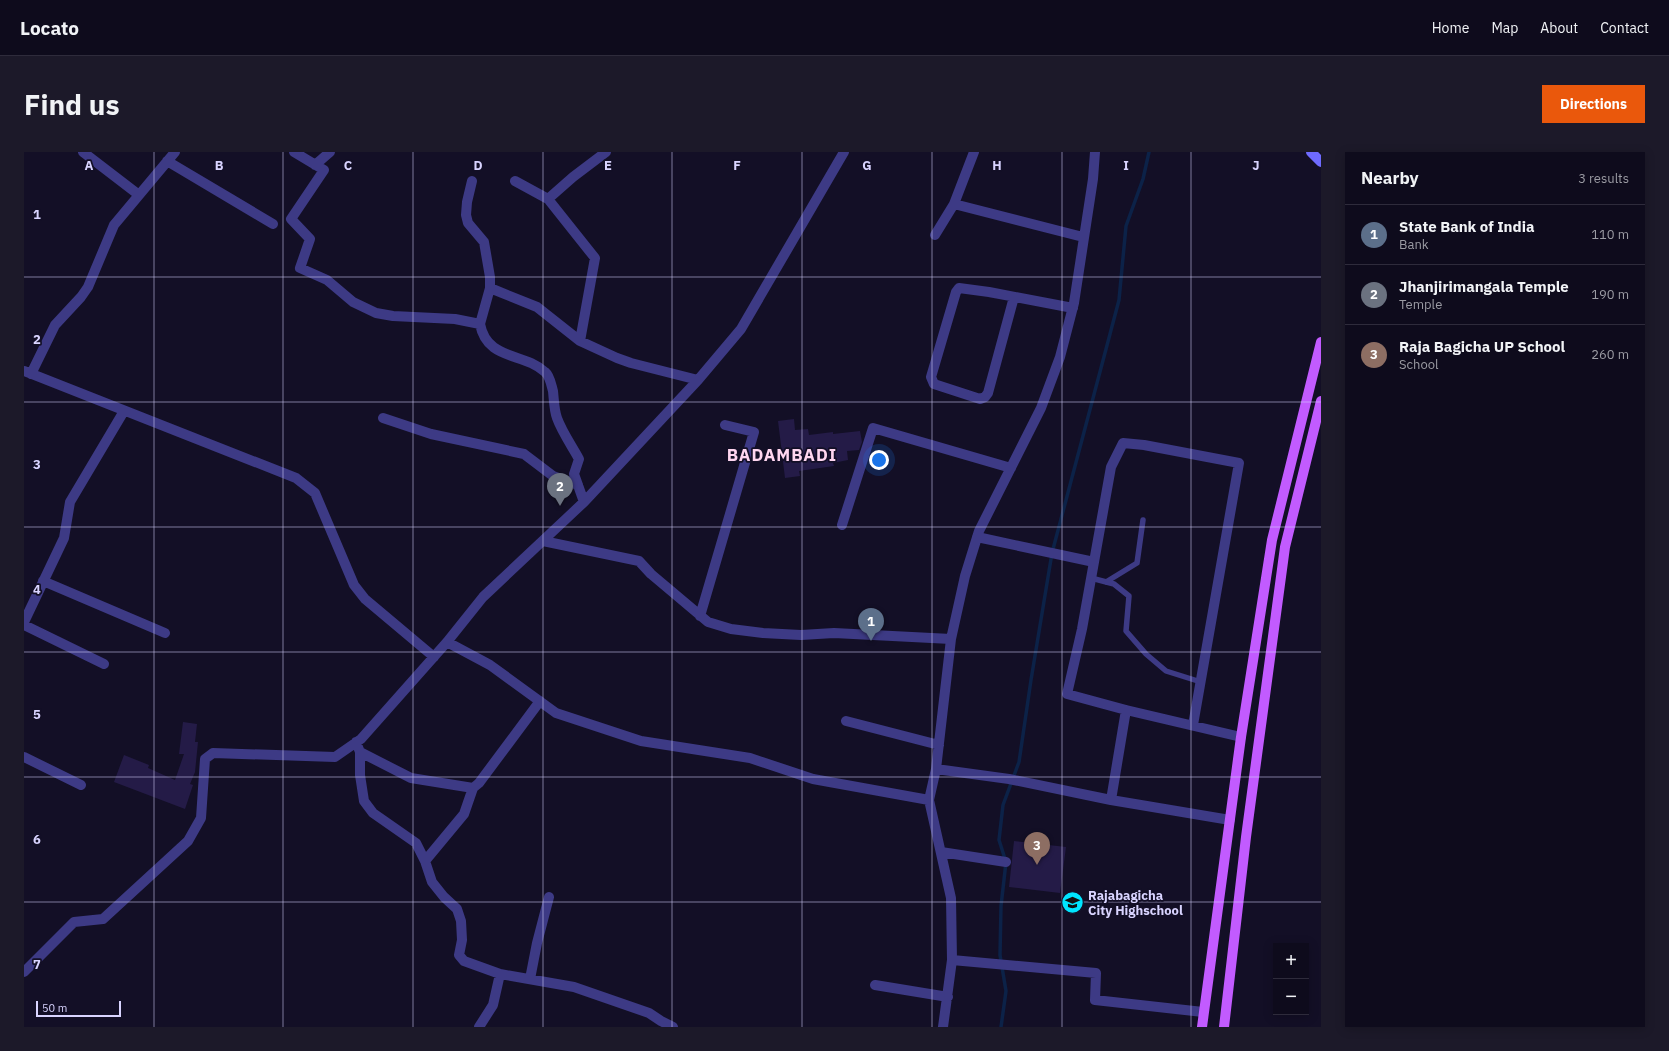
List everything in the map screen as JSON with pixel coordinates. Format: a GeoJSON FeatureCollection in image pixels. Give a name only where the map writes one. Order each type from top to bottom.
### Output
{"type":"FeatureCollection","features":[{"type":"Feature","properties":{"kind":"main road"},"geometry":{"type":"LineString","coordinates":[[1311,152],[1321,162]]}},
{"type":"Feature","properties":{"kind":"main road"},"geometry":{"type":"LineString","coordinates":[[1202,1027],[1241,737],[1272,540],[1321,342]]}},
{"type":"Feature","properties":{"kind":"main road"},"geometry":{"type":"LineString","coordinates":[[1224,1027],[1246,837],[1285,547],[1321,401]]}},
{"type":"Feature","properties":{"kind":"street"},"geometry":{"type":"LineString","coordinates":[[83,152],[139,194]]}},
{"type":"Feature","properties":{"kind":"street"},"geometry":{"type":"LineString","coordinates":[[175,152],[114,225],[88,287],[81,297],[55,325],[28,373],[296,478],[315,493],[354,585],[364,598],[434,657]]}},
{"type":"Feature","properties":{"kind":"street"},"geometry":{"type":"LineString","coordinates":[[294,152],[324,170],[291,220],[310,239],[300,268],[327,280],[353,302],[376,313],[393,316],[455,319],[480,324]]}},
{"type":"Feature","properties":{"kind":"street"},"geometry":{"type":"LineString","coordinates":[[315,165],[330,152]]}},
{"type":"Feature","properties":{"kind":"street"},"geometry":{"type":"LineString","coordinates":[[548,199],[573,177],[606,152]]}},
{"type":"Feature","properties":{"kind":"street"},"geometry":{"type":"LineString","coordinates":[[24,972],[74,922],[103,919],[188,841],[201,818],[205,758],[213,753],[335,757],[361,739],[447,642],[483,598],[584,502],[698,380],[741,329],[844,152]]}},
{"type":"Feature","properties":{"kind":"street"},"geometry":{"type":"LineString","coordinates":[[936,235],[954,204],[974,152]]}},
{"type":"Feature","properties":{"kind":"street"},"geometry":{"type":"LineString","coordinates":[[943,1027],[952,960],[951,898],[929,800],[936,768],[951,639],[965,576],[977,537],[1042,408],[1060,356],[1073,308],[1093,178],[1095,152]]}},
{"type":"Feature","properties":{"kind":"street"},"geometry":{"type":"LineString","coordinates":[[167,161],[273,224]]}},
{"type":"Feature","properties":{"kind":"street"},"geometry":{"type":"LineString","coordinates":[[472,181],[467,202],[466,216],[468,223],[484,242],[490,277],[490,288],[480,324],[482,335],[492,346],[504,354],[539,366],[547,373],[551,383],[557,418],[579,459],[574,474],[584,502]]}},
{"type":"Feature","properties":{"kind":"street"},"geometry":{"type":"LineString","coordinates":[[515,181],[548,199],[595,258],[580,341]]}},
{"type":"Feature","properties":{"kind":"street"},"geometry":{"type":"LineString","coordinates":[[954,204],[1083,237]]}},
{"type":"Feature","properties":{"kind":"street"},"geometry":{"type":"LineString","coordinates":[[490,288],[537,307],[580,341],[631,363],[698,380]]}},
{"type":"Feature","properties":{"kind":"street"},"geometry":{"type":"LineString","coordinates":[[1014,297],[988,393],[984,398],[980,399],[934,384],[931,377],[956,292],[959,288],[989,292],[1073,308]]}},
{"type":"Feature","properties":{"kind":"street"},"geometry":{"type":"LineString","coordinates":[[24,622],[64,538],[70,502],[124,411]]}},
{"type":"Feature","properties":{"kind":"street"},"geometry":{"type":"LineString","coordinates":[[383,418],[431,434],[524,454],[553,476],[578,485]]}},
{"type":"Feature","properties":{"kind":"street"},"geometry":{"type":"LineString","coordinates":[[700,616],[754,432],[725,425]]}},
{"type":"Feature","properties":{"kind":"street"},"geometry":{"type":"LineString","coordinates":[[842,526],[873,428],[1011,468]]}},
{"type":"Feature","properties":{"kind":"street"},"geometry":{"type":"LineString","coordinates":[[1193,725],[1239,463],[1123,443],[1111,467],[1082,629],[1067,694],[1126,710],[1241,737]]}},
{"type":"Feature","properties":{"kind":"street"},"geometry":{"type":"LineString","coordinates":[[977,537],[1094,562]]}},
{"type":"Feature","properties":{"kind":"street"},"geometry":{"type":"LineString","coordinates":[[543,541],[639,561],[651,574],[708,622],[731,629],[763,633],[801,635],[849,633],[951,639]]}},
{"type":"Feature","properties":{"kind":"street"},"geometry":{"type":"LineString","coordinates":[[43,581],[165,633]]}},
{"type":"Feature","properties":{"kind":"street"},"geometry":{"type":"LineString","coordinates":[[24,625],[104,664]]}},
{"type":"Feature","properties":{"kind":"street"},"geometry":{"type":"LineString","coordinates":[[447,642],[490,666],[556,713],[641,741],[750,758],[813,779],[929,800]]}},
{"type":"Feature","properties":{"kind":"street"},"geometry":{"type":"LineString","coordinates":[[425,860],[464,814],[473,788],[480,783],[540,701]]}},
{"type":"Feature","properties":{"kind":"street"},"geometry":{"type":"LineString","coordinates":[[1110,800],[1126,710]]}},
{"type":"Feature","properties":{"kind":"street"},"geometry":{"type":"LineString","coordinates":[[846,721],[939,745]]}},
{"type":"Feature","properties":{"kind":"street"},"geometry":{"type":"LineString","coordinates":[[356,742],[360,752],[360,775],[364,801],[373,813],[416,843],[425,860],[432,882],[444,897],[457,909],[461,921],[462,940],[459,955],[464,961],[500,974],[574,987],[649,1013],[661,1022],[673,1027]]}},
{"type":"Feature","properties":{"kind":"street"},"geometry":{"type":"LineString","coordinates":[[360,752],[411,778],[473,788]]}},
{"type":"Feature","properties":{"kind":"street"},"geometry":{"type":"LineString","coordinates":[[24,757],[81,785]]}},
{"type":"Feature","properties":{"kind":"street"},"geometry":{"type":"LineString","coordinates":[[936,768],[1009,779],[1110,800],[1230,820]]}},
{"type":"Feature","properties":{"kind":"street"},"geometry":{"type":"LineString","coordinates":[[941,852],[1006,862]]}},
{"type":"Feature","properties":{"kind":"street"},"geometry":{"type":"LineString","coordinates":[[530,979],[537,943],[549,897]]}},
{"type":"Feature","properties":{"kind":"street"},"geometry":{"type":"LineString","coordinates":[[952,960],[1096,973],[1095,1000],[1204,1012]]}},
{"type":"Feature","properties":{"kind":"street"},"geometry":{"type":"LineString","coordinates":[[479,1027],[493,1005],[500,974]]}},
{"type":"Feature","properties":{"kind":"street"},"geometry":{"type":"LineString","coordinates":[[875,985],[948,997]]}},
{"type":"Feature","properties":{"kind":"lane"},"geometry":{"type":"LineString","coordinates":[[1106,582],[1137,563],[1143,520]]}},
{"type":"Feature","properties":{"kind":"lane"},"geometry":{"type":"LineString","coordinates":[[1091,578],[1114,584],[1129,596],[1126,631],[1146,654],[1166,671],[1201,682]]}},
{"type":"Feature","properties":{"kind":"building"},"geometry":{"type":"Polygon","coordinates":[[[794,419],[795,430],[808,429],[809,435],[860,431],[862,442],[859,450],[847,451],[848,460],[833,463],[834,466],[799,471],[800,476],[785,478],[778,421],[794,419]]]}},
{"type":"Feature","properties":{"kind":"building"},"geometry":{"type":"Polygon","coordinates":[[[183,722],[197,724],[195,742],[198,742],[195,772],[190,784],[193,785],[185,809],[114,782],[124,755],[149,765],[148,768],[175,780],[184,754],[179,754],[183,722]]]}},
{"type":"Feature","properties":{"kind":"building"},"geometry":{"type":"Polygon","coordinates":[[[1014,841],[1066,847],[1060,893],[1009,887],[1014,841]]]}},
{"type":"Feature","properties":{"kind":"waterway"},"geometry":{"type":"LineString","coordinates":[[1001,1027],[1006,991],[1000,955],[1001,906],[1006,862],[999,840],[1003,805],[1019,762],[1052,553],[1119,300],[1126,226],[1143,179],[1149,152]]}},
{"type":"Feature","properties":{"kind":"place","name":"Jhanjirimangala Temple"},"geometry":{"type":"Point","coordinates":[560,506]}},
{"type":"Feature","properties":{"kind":"place","name":"State Bank of India"},"geometry":{"type":"Point","coordinates":[871,641]}},
{"type":"Feature","properties":{"kind":"place","name":"Raja Bagicha UP School"},"geometry":{"type":"Point","coordinates":[1037,865]}},
{"type":"Feature","properties":{"kind":"place","name":"Rajabagicha City Highschool"},"geometry":{"type":"Point","coordinates":[1073,902]}},
{"type":"Feature","properties":{"kind":"district","name":"BADAMBADI"},"geometry":{"type":"Point","coordinates":[782,455]}}]}
